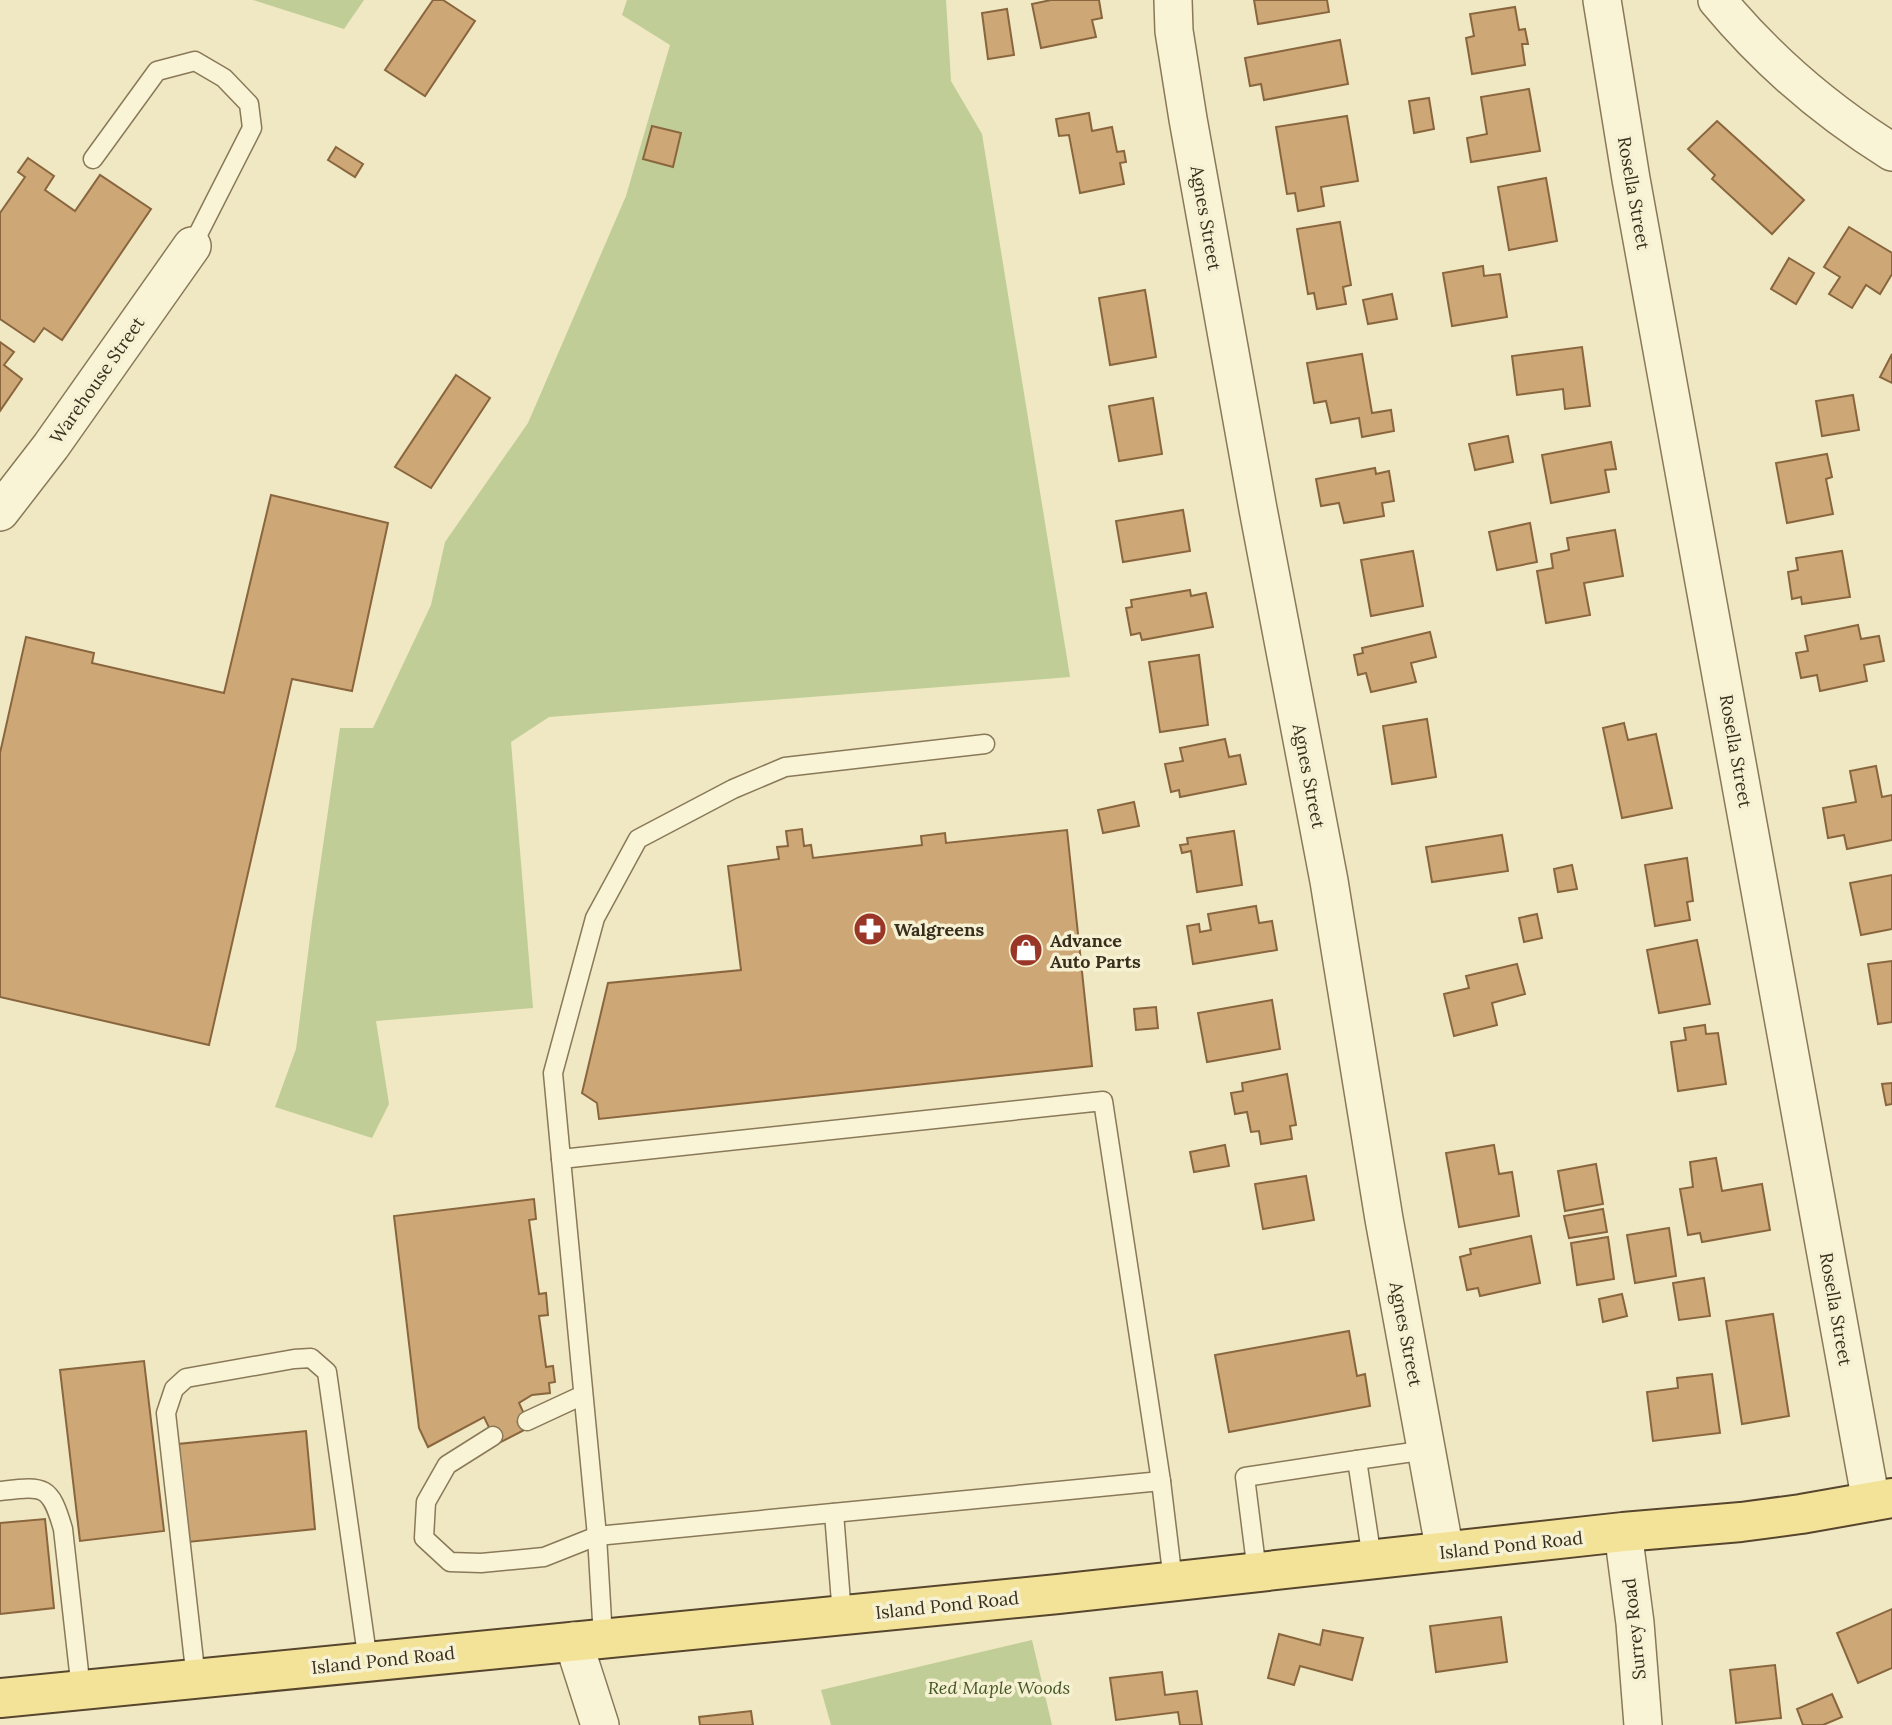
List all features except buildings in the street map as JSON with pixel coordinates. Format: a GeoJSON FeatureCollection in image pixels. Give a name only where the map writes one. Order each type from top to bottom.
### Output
{"type":"FeatureCollection","features":[{"type":"Feature","properties":{"kind":"main road","name":"Island Pond Road"},"geometry":{"type":"LineString","coordinates":[[0,1698],[842,1615],[1623,1532],[1741,1522],[1881,1500]]}},
{"type":"Feature","properties":{"kind":"street","name":"Agnes Street"},"geometry":{"type":"LineString","coordinates":[[1173,0],[1174,31],[1188,119],[1329,881],[1384,1219],[1445,1552]]}},
{"type":"Feature","properties":{"kind":"street","name":"Rosella Street"},"geometry":{"type":"LineString","coordinates":[[1602,0],[1631,179],[1881,1500]]}},
{"type":"Feature","properties":{"kind":"street"},"geometry":{"type":"LineString","coordinates":[[1717,0],[1783,69],[1816,98],[1892,152]]}},
{"type":"Feature","properties":{"kind":"street","name":"Warehouse Street"},"geometry":{"type":"LineString","coordinates":[[0,512],[51,446],[192,246]]}},
{"type":"Feature","properties":{"kind":"street","name":"Surrey Road"},"geometry":{"type":"LineString","coordinates":[[1623,1532],[1637,1646],[1643,1725]]}},
{"type":"Feature","properties":{"kind":"street"},"geometry":{"type":"LineString","coordinates":[[588,1640],[600,1725]]}},
{"type":"Feature","properties":{"kind":"lane"},"geometry":{"type":"LineString","coordinates":[[93,159],[157,71],[195,61],[224,78],[249,104],[252,128],[192,246]]}},
{"type":"Feature","properties":{"kind":"lane"},"geometry":{"type":"LineString","coordinates":[[588,1640],[597,1536],[553,1073],[595,918],[638,839],[733,789],[785,767],[985,744]]}},
{"type":"Feature","properties":{"kind":"lane"},"geometry":{"type":"LineString","coordinates":[[561,1160],[1102,1101],[1161,1481],[1173,1581]]}},
{"type":"Feature","properties":{"kind":"lane"},"geometry":{"type":"LineString","coordinates":[[196,1679],[166,1413],[173,1389],[187,1378],[294,1359],[311,1358],[327,1371],[368,1662]]}},
{"type":"Feature","properties":{"kind":"lane"},"geometry":{"type":"LineString","coordinates":[[527,1421],[583,1395]]}},
{"type":"Feature","properties":{"kind":"lane"},"geometry":{"type":"LineString","coordinates":[[493,1436],[447,1465],[426,1502],[424,1538],[450,1562],[481,1563],[544,1557],[597,1536],[1161,1481]]}},
{"type":"Feature","properties":{"kind":"lane"},"geometry":{"type":"LineString","coordinates":[[1257,1572],[1245,1477],[1427,1450]]}},
{"type":"Feature","properties":{"kind":"lane"},"geometry":{"type":"LineString","coordinates":[[1357,1460],[1372,1559]]}},
{"type":"Feature","properties":{"kind":"lane"},"geometry":{"type":"LineString","coordinates":[[0,1492],[33,1487],[46,1492],[56,1504],[63,1529],[81,1690]]}},
{"type":"Feature","properties":{"kind":"lane"},"geometry":{"type":"LineString","coordinates":[[834,1513],[842,1615]]}},
{"type":"Feature","properties":{"kind":"green space"},"geometry":{"type":"Polygon","coordinates":[[[253,0],[364,0],[344,29],[253,0]]]}},
{"type":"Feature","properties":{"kind":"green space"},"geometry":{"type":"Polygon","coordinates":[[[627,0],[946,0],[951,81],[982,134],[1070,677],[549,717],[511,742],[533,1008],[376,1021],[389,1104],[372,1138],[275,1107],[296,1049],[340,728],[373,728],[431,605],[445,542],[528,423],[626,196],[670,45],[622,15],[627,0]]]}},
{"type":"Feature","properties":{"kind":"green space","name":"Red Maple Woods"},"geometry":{"type":"Polygon","coordinates":[[[1032,1640],[1052,1725],[831,1725],[821,1690],[1032,1640]]]}},
{"type":"Feature","properties":{"kind":"place","name":"Walgreens"},"geometry":{"type":"Point","coordinates":[870,929]}},
{"type":"Feature","properties":{"kind":"place","name":"Advance Auto Parts"},"geometry":{"type":"Point","coordinates":[1026,950]}}]}
